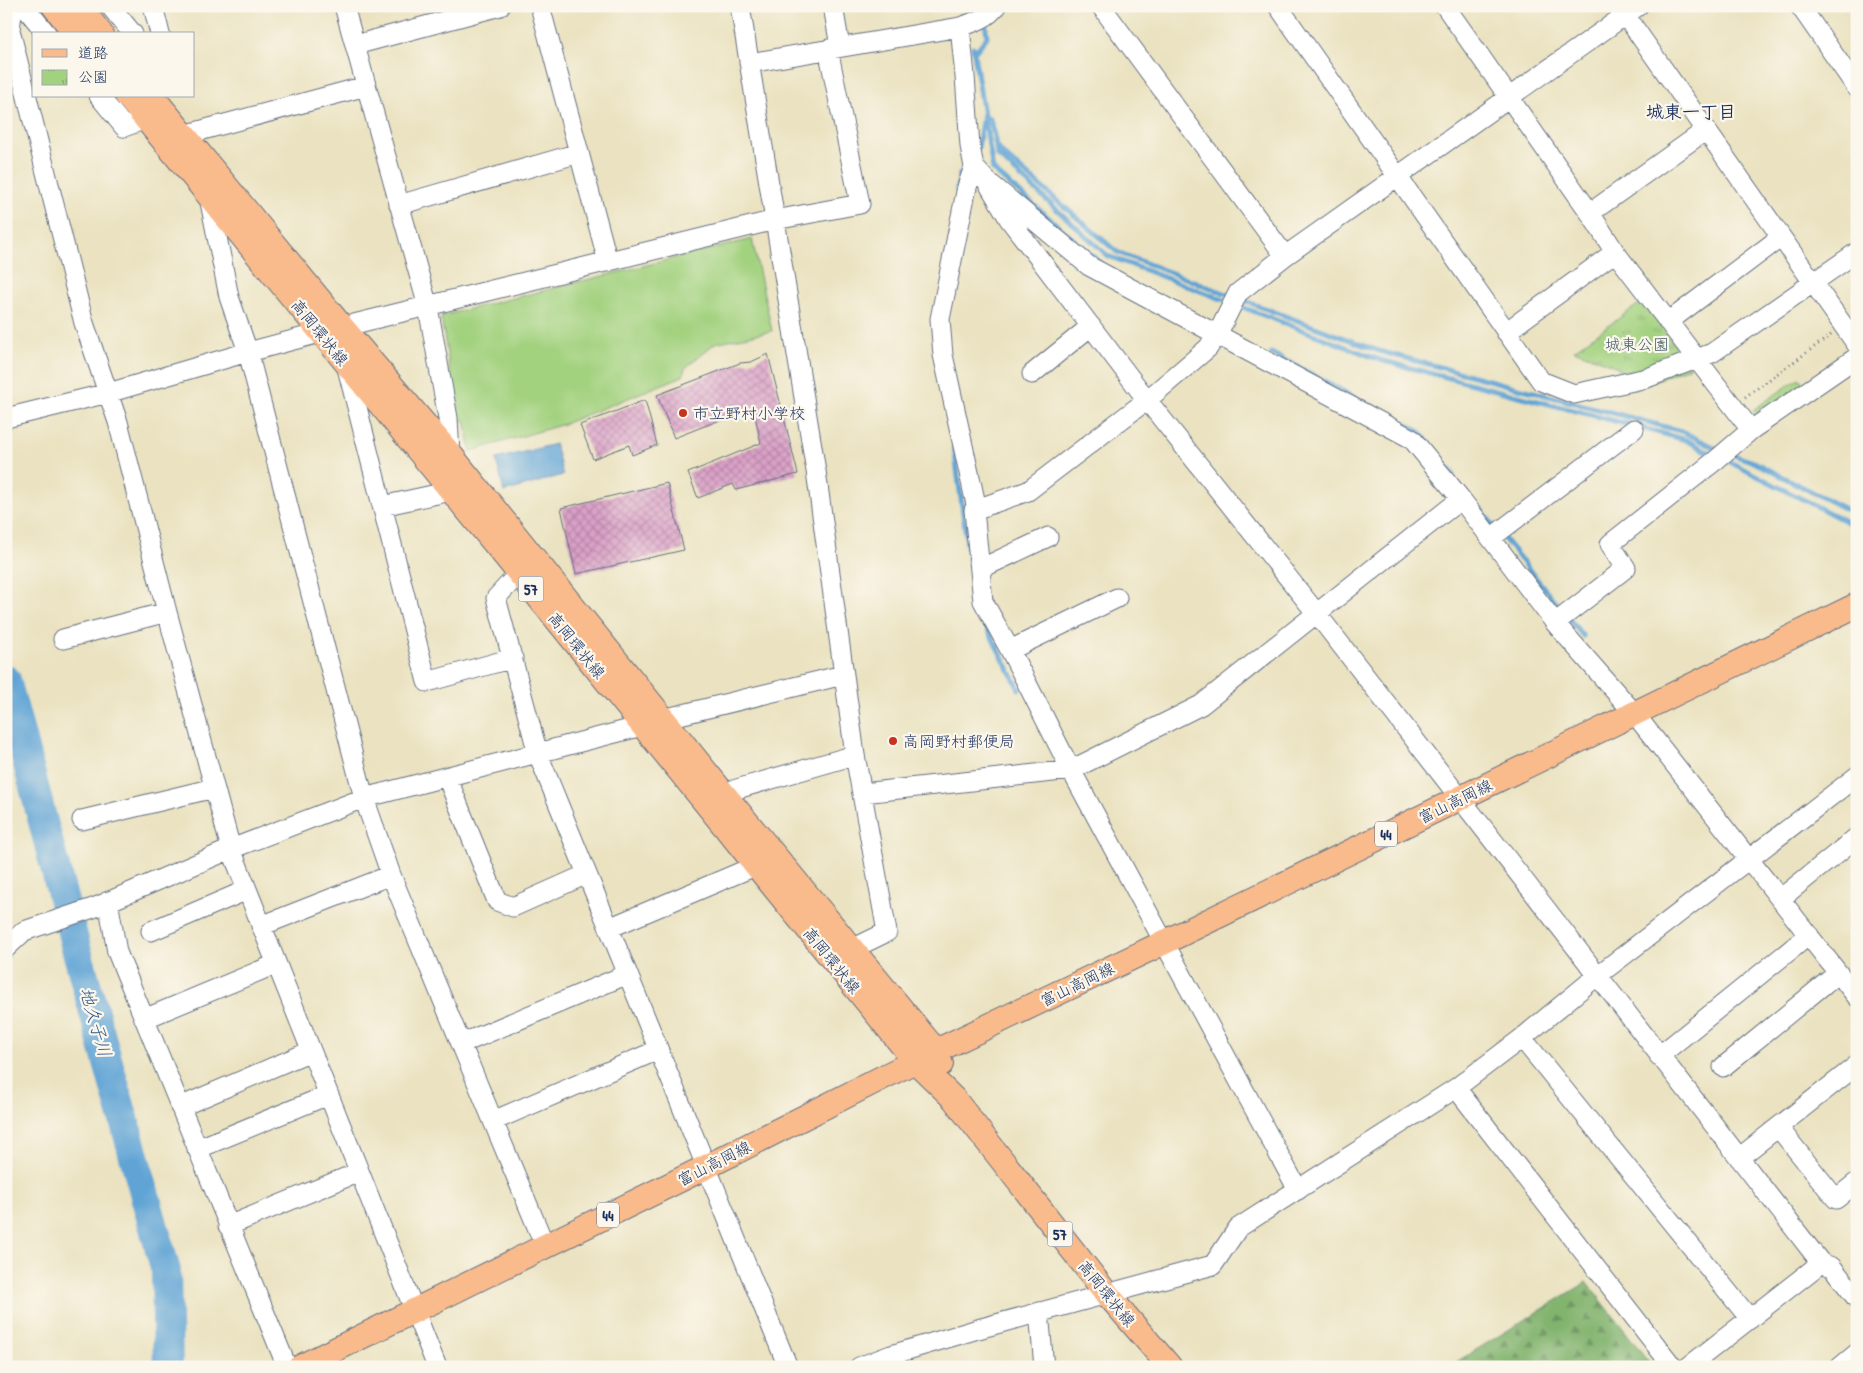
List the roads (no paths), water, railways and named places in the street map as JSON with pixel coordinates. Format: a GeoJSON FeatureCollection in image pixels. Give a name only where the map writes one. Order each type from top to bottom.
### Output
{"type":"FeatureCollection","features":[{"type":"Feature","properties":{"kind":"main road"},"geometry":{"type":"LineString","coordinates":[[54,6],[74,32]]}},
{"type":"Feature","properties":{"kind":"main road"},"geometry":{"type":"LineString","coordinates":[[79,6],[99,32]]}},
{"type":"Feature","properties":{"kind":"main road","name":"高岡環状線"},"geometry":{"type":"LineString","coordinates":[[150,105],[184,135],[332,330],[345,362],[519,573],[652,723],[716,801],[850,950],[936,1051],[954,1099]]}},
{"type":"Feature","properties":{"kind":"main road","name":"高岡環状線"},"geometry":{"type":"LineString","coordinates":[[150,105],[209,197],[450,454],[652,723]]}},
{"type":"Feature","properties":{"kind":"main road","name":"富山高岡線"},"geometry":{"type":"LineString","coordinates":[[300,1367],[706,1168],[914,1061],[1165,942],[1857,605]]}},
{"type":"Feature","properties":{"kind":"main road","name":"高岡環状線"},"geometry":{"type":"LineString","coordinates":[[716,801],[755,866],[914,1061],[954,1099],[1106,1294],[1170,1367]]}},
{"type":"Feature","properties":{"kind":"street"},"geometry":{"type":"LineString","coordinates":[[13,6],[10,30],[84,323],[118,422],[231,848],[437,1367]]}},
{"type":"Feature","properties":{"kind":"street"},"geometry":{"type":"LineString","coordinates":[[24,6],[44,32]]}},
{"type":"Feature","properties":{"kind":"street"},"geometry":{"type":"LineString","coordinates":[[110,6],[131,32]]}},
{"type":"Feature","properties":{"kind":"street"},"geometry":{"type":"LineString","coordinates":[[154,6],[160,32]]}},
{"type":"Feature","properties":{"kind":"street"},"geometry":{"type":"LineString","coordinates":[[344,6],[428,307],[448,418],[450,454]]}},
{"type":"Feature","properties":{"kind":"street"},"geometry":{"type":"LineString","coordinates":[[355,45],[500,6]]}},
{"type":"Feature","properties":{"kind":"street"},"geometry":{"type":"LineString","coordinates":[[540,6],[608,262]]}},
{"type":"Feature","properties":{"kind":"street"},"geometry":{"type":"LineString","coordinates":[[740,6],[816,471],[818,551],[843,675],[854,756],[863,793],[887,932],[850,950]]}},
{"type":"Feature","properties":{"kind":"street"},"geometry":{"type":"LineString","coordinates":[[6,418],[108,393],[248,352],[332,330],[775,220],[860,204],[834,48],[833,6]]}},
{"type":"Feature","properties":{"kind":"street"},"geometry":{"type":"LineString","coordinates":[[749,63],[834,48],[967,19],[993,11],[996,6]]}},
{"type":"Feature","properties":{"kind":"street"},"geometry":{"type":"LineString","coordinates":[[1101,6],[1285,256]]}},
{"type":"Feature","properties":{"kind":"street"},"geometry":{"type":"LineString","coordinates":[[1278,6],[1541,381],[1574,394],[1647,378],[1696,360],[1712,353],[1857,252]]}},
{"type":"Feature","properties":{"kind":"street"},"geometry":{"type":"LineString","coordinates":[[1445,6],[1590,213],[1614,252],[1751,430]]}},
{"type":"Feature","properties":{"kind":"street"},"geometry":{"type":"LineString","coordinates":[[1800,6],[1857,88]]}},
{"type":"Feature","properties":{"kind":"street"},"geometry":{"type":"LineString","coordinates":[[1298,1190],[1165,942],[1065,771],[1010,650],[983,601],[974,510],[1028,491],[1147,400],[1208,348],[1226,318],[1285,256],[1509,97],[1627,9],[1706,130],[1857,345]]}},
{"type":"Feature","properties":{"kind":"street"},"geometry":{"type":"LineString","coordinates":[[967,19],[970,146],[980,173],[1009,219],[1147,400],[1317,614],[1821,1263],[1832,1268],[1857,1299]]}},
{"type":"Feature","properties":{"kind":"street"},"geometry":{"type":"LineString","coordinates":[[184,135],[366,86]]}},
{"type":"Feature","properties":{"kind":"street"},"geometry":{"type":"LineString","coordinates":[[101,98],[124,127],[150,105]]}},
{"type":"Feature","properties":{"kind":"street"},"geometry":{"type":"LineString","coordinates":[[1590,213],[1706,130]]}},
{"type":"Feature","properties":{"kind":"street"},"geometry":{"type":"LineString","coordinates":[[399,205],[579,153]]}},
{"type":"Feature","properties":{"kind":"street"},"geometry":{"type":"LineString","coordinates":[[980,173],[1089,266],[1226,318],[1412,439],[1491,538],[1562,618],[1634,713],[1857,997]]}},
{"type":"Feature","properties":{"kind":"street"},"geometry":{"type":"LineString","coordinates":[[977,509],[943,355],[940,319],[967,186],[980,173]]}},
{"type":"Feature","properties":{"kind":"street"},"geometry":{"type":"LineString","coordinates":[[209,197],[229,297],[248,352],[364,798],[391,875],[545,1246]]}},
{"type":"Feature","properties":{"kind":"street"},"geometry":{"type":"LineString","coordinates":[[1668,322],[1781,237]]}},
{"type":"Feature","properties":{"kind":"street"},"geometry":{"type":"LineString","coordinates":[[1506,332],[1614,252]]}},
{"type":"Feature","properties":{"kind":"street"},"geometry":{"type":"LineString","coordinates":[[1032,374],[1091,326]]}},
{"type":"Feature","properties":{"kind":"street"},"geometry":{"type":"LineString","coordinates":[[1562,618],[1626,568],[1610,544],[1751,430],[1857,357]]}},
{"type":"Feature","properties":{"kind":"street"},"geometry":{"type":"LineString","coordinates":[[345,362],[427,682],[513,658]]}},
{"type":"Feature","properties":{"kind":"street"},"geometry":{"type":"LineString","coordinates":[[1491,538],[1634,430]]}},
{"type":"Feature","properties":{"kind":"street"},"geometry":{"type":"LineString","coordinates":[[382,506],[451,491]]}},
{"type":"Feature","properties":{"kind":"street"},"geometry":{"type":"LineString","coordinates":[[863,793],[1065,771],[1201,704],[1461,499]]}},
{"type":"Feature","properties":{"kind":"street"},"geometry":{"type":"LineString","coordinates":[[980,569],[1048,537]]}},
{"type":"Feature","properties":{"kind":"street"},"geometry":{"type":"LineString","coordinates":[[519,573],[496,598],[538,754],[788,1367]]}},
{"type":"Feature","properties":{"kind":"street"},"geometry":{"type":"LineString","coordinates":[[1010,650],[1117,598]]}},
{"type":"Feature","properties":{"kind":"street"},"geometry":{"type":"LineString","coordinates":[[64,639],[167,612]]}},
{"type":"Feature","properties":{"kind":"street"},"geometry":{"type":"LineString","coordinates":[[6,948],[24,931],[102,904],[231,848],[364,798],[843,675]]}},
{"type":"Feature","properties":{"kind":"street"},"geometry":{"type":"LineString","coordinates":[[716,801],[854,756]]}},
{"type":"Feature","properties":{"kind":"street"},"geometry":{"type":"LineString","coordinates":[[860,1367],[891,1355],[1039,1312],[1213,1265],[1238,1228],[1456,1088],[1522,1038],[1597,976],[1857,776]]}},
{"type":"Feature","properties":{"kind":"street"},"geometry":{"type":"LineString","coordinates":[[447,777],[497,901],[512,906],[587,874]]}},
{"type":"Feature","properties":{"kind":"street"},"geometry":{"type":"LineString","coordinates":[[82,820],[214,788]]}},
{"type":"Feature","properties":{"kind":"street"},"geometry":{"type":"LineString","coordinates":[[1780,898],[1857,837]]}},
{"type":"Feature","properties":{"kind":"street"},"geometry":{"type":"LineString","coordinates":[[608,928],[755,866]]}},
{"type":"Feature","properties":{"kind":"street"},"geometry":{"type":"LineString","coordinates":[[262,926],[391,875]]}},
{"type":"Feature","properties":{"kind":"street"},"geometry":{"type":"LineString","coordinates":[[151,931],[248,890]]}},
{"type":"Feature","properties":{"kind":"street"},"geometry":{"type":"LineString","coordinates":[[102,904],[117,952],[287,1367]]}},
{"type":"Feature","properties":{"kind":"street"},"geometry":{"type":"LineString","coordinates":[[1659,1056],[1808,935]]}},
{"type":"Feature","properties":{"kind":"street"},"geometry":{"type":"LineString","coordinates":[[144,1019],[276,964]]}},
{"type":"Feature","properties":{"kind":"street"},"geometry":{"type":"LineString","coordinates":[[1723,1068],[1838,973]]}},
{"type":"Feature","properties":{"kind":"street"},"geometry":{"type":"LineString","coordinates":[[461,1044],[628,974]]}},
{"type":"Feature","properties":{"kind":"street"},"geometry":{"type":"LineString","coordinates":[[1522,1038],[1750,1319]]}},
{"type":"Feature","properties":{"kind":"street"},"geometry":{"type":"LineString","coordinates":[[493,1121],[658,1050]]}},
{"type":"Feature","properties":{"kind":"street"},"geometry":{"type":"LineString","coordinates":[[180,1107],[311,1051]]}},
{"type":"Feature","properties":{"kind":"street"},"geometry":{"type":"LineString","coordinates":[[1739,1158],[1857,1065]]}},
{"type":"Feature","properties":{"kind":"street"},"geometry":{"type":"LineString","coordinates":[[1456,1088],[1673,1367]]}},
{"type":"Feature","properties":{"kind":"street"},"geometry":{"type":"LineString","coordinates":[[197,1149],[328,1095]]}},
{"type":"Feature","properties":{"kind":"street"},"geometry":{"type":"LineString","coordinates":[[1778,1128],[1836,1199],[1857,1182]]}},
{"type":"Feature","properties":{"kind":"street"},"geometry":{"type":"LineString","coordinates":[[228,1226],[359,1172]]}},
{"type":"Feature","properties":{"kind":"street"},"geometry":{"type":"LineString","coordinates":[[1688,1367],[1821,1263]]}},
{"type":"Feature","properties":{"kind":"street"},"geometry":{"type":"LineString","coordinates":[[1039,1312],[1044,1367]]}},
{"type":"Feature","properties":{"kind":"street"},"geometry":{"type":"LineString","coordinates":[[1840,1367],[1857,1353]]}},
{"type":"Feature","properties":{"kind":"water"},"geometry":{"type":"Polygon","coordinates":[[[555,444],[563,475],[504,492],[496,459],[555,444]]]}},
{"type":"Feature","properties":{"kind":"waterway"},"geometry":{"type":"LineString","coordinates":[[974,53],[987,37],[985,22]]}},
{"type":"Feature","properties":{"kind":"waterway"},"geometry":{"type":"LineString","coordinates":[[973,47],[993,170],[1100,262]]}},
{"type":"Feature","properties":{"kind":"waterway"},"geometry":{"type":"LineString","coordinates":[[983,117],[990,118],[996,145],[1003,154],[1117,252],[1232,296]]}},
{"type":"Feature","properties":{"kind":"waterway"},"geometry":{"type":"LineString","coordinates":[[978,148],[982,122]]}},
{"type":"Feature","properties":{"kind":"waterway"},"geometry":{"type":"LineString","coordinates":[[996,146],[997,155],[1108,256],[1229,302]]}},
{"type":"Feature","properties":{"kind":"waterway"},"geometry":{"type":"LineString","coordinates":[[957,190],[960,174]]}},
{"type":"Feature","properties":{"kind":"waterway"},"geometry":{"type":"LineString","coordinates":[[1240,299],[1379,351],[1681,431],[1720,450]]}},
{"type":"Feature","properties":{"kind":"waterway"},"geometry":{"type":"LineString","coordinates":[[1237,305],[1380,360],[1630,425]]}},
{"type":"Feature","properties":{"kind":"waterway"},"geometry":{"type":"LineString","coordinates":[[1271,353],[1420,432],[1453,474]]}},
{"type":"Feature","properties":{"kind":"waterway"},"geometry":{"type":"LineString","coordinates":[[1638,427],[1686,440],[1716,456]]}},
{"type":"Feature","properties":{"kind":"waterway"},"geometry":{"type":"LineString","coordinates":[[954,447],[970,565]]}},
{"type":"Feature","properties":{"kind":"waterway"},"geometry":{"type":"LineString","coordinates":[[1730,454],[1754,462],[1857,515]]}},
{"type":"Feature","properties":{"kind":"waterway"},"geometry":{"type":"LineString","coordinates":[[1724,459],[1857,527]]}},
{"type":"Feature","properties":{"kind":"waterway"},"geometry":{"type":"LineString","coordinates":[[1480,508],[1496,529]]}},
{"type":"Feature","properties":{"kind":"waterway"},"geometry":{"type":"LineString","coordinates":[[1501,535],[1583,636]]}},
{"type":"Feature","properties":{"kind":"waterway"},"geometry":{"type":"LineString","coordinates":[[985,624],[1019,689]]}},
{"type":"Feature","properties":{"kind":"waterway","name":"地久子川"},"geometry":{"type":"LineString","coordinates":[[6,680],[75,944],[166,1271],[168,1367]]}},
{"type":"Feature","properties":{"kind":"place","name":"市立野村小学校"},"geometry":{"type":"Point","coordinates":[683,413]}},
{"type":"Feature","properties":{"kind":"place","name":"高岡野村郵便局"},"geometry":{"type":"Point","coordinates":[893,741]}},
{"type":"Feature","properties":{"kind":"district","name":"城東一丁目"},"geometry":{"type":"Point","coordinates":[1691,111]}},
{"type":"Feature","properties":{"kind":"park label","name":"城東公園"},"geometry":{"type":"Point","coordinates":[1637,344]}}]}
